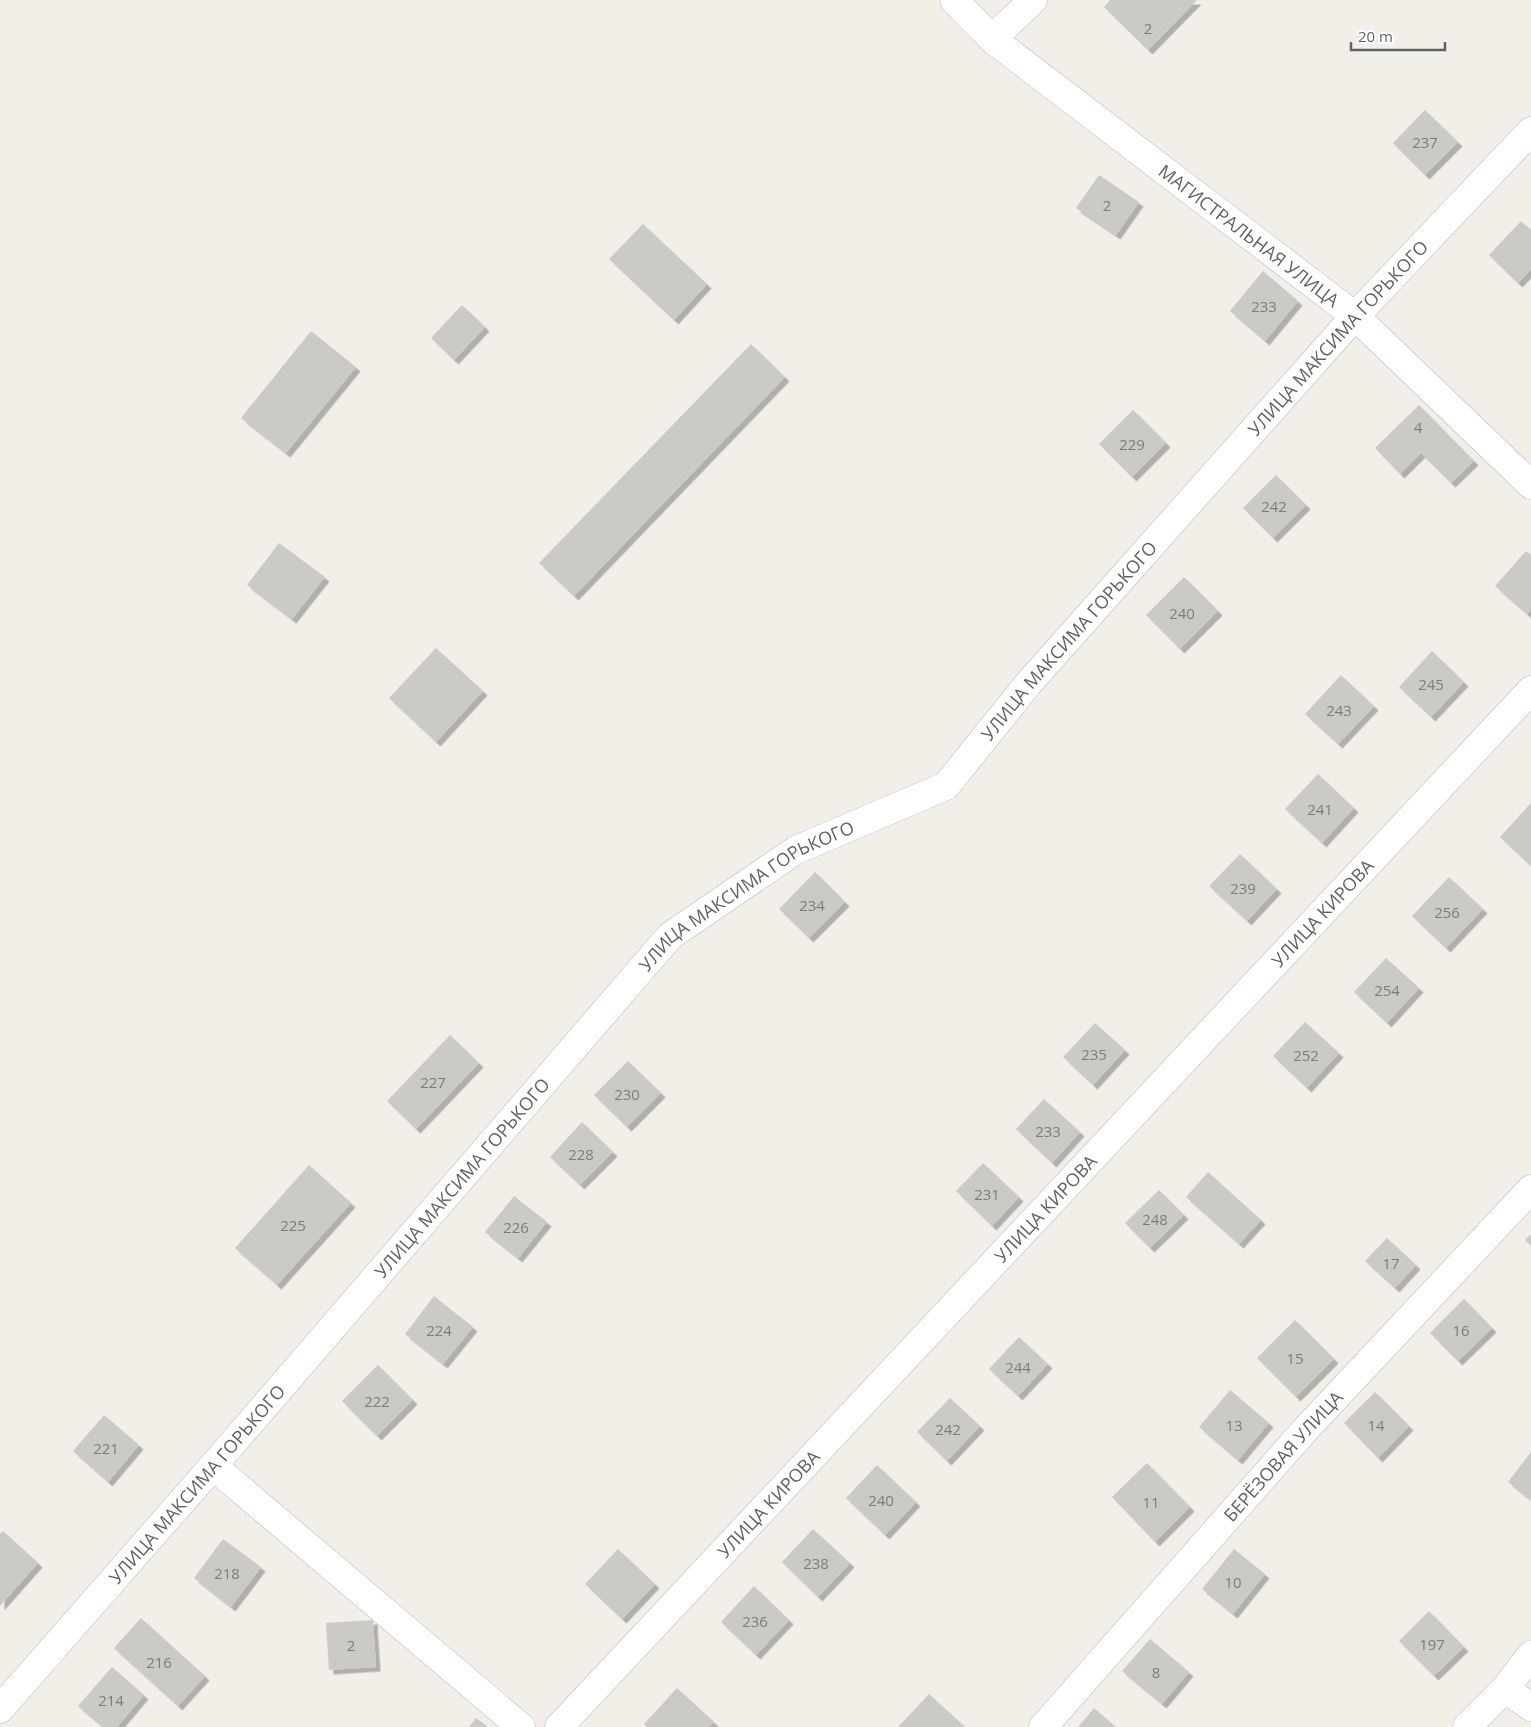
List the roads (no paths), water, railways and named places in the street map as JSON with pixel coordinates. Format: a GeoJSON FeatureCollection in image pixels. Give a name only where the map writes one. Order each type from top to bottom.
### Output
{"type":"FeatureCollection","features":[{"type":"Feature","properties":{"kind":"street","name":"МАГИСТРАЛЬНАЯ УЛИЦА"},"geometry":{"type":"LineString","coordinates":[[954,0],[992,39],[1355,316],[1531,485]]}},
{"type":"Feature","properties":{"kind":"street"},"geometry":{"type":"LineString","coordinates":[[992,39],[1033,0]]}},
{"type":"Feature","properties":{"kind":"street","name":"УЛИЦА МАКСИМА ГОРЬКОГО"},"geometry":{"type":"LineString","coordinates":[[0,1709],[213,1466],[670,936],[796,850],[946,786],[1028,684],[1355,316],[1531,131]]}},
{"type":"Feature","properties":{"kind":"street","name":"УЛИЦА КИРОВА"},"geometry":{"type":"LineString","coordinates":[[559,1727],[1531,690]]}},
{"type":"Feature","properties":{"kind":"street","name":"БЕРЁЗОВАЯ УЛИЦА"},"geometry":{"type":"LineString","coordinates":[[1043,1727],[1306,1430],[1531,1189]]}},
{"type":"Feature","properties":{"kind":"street"},"geometry":{"type":"LineString","coordinates":[[213,1466],[521,1727]]}},
{"type":"Feature","properties":{"kind":"street"},"geometry":{"type":"LineString","coordinates":[[1466,1727],[1505,1689],[1531,1655]]}},
{"type":"Feature","properties":{"kind":"street"},"geometry":{"type":"LineString","coordinates":[[1505,1689],[1531,1707]]}}]}
